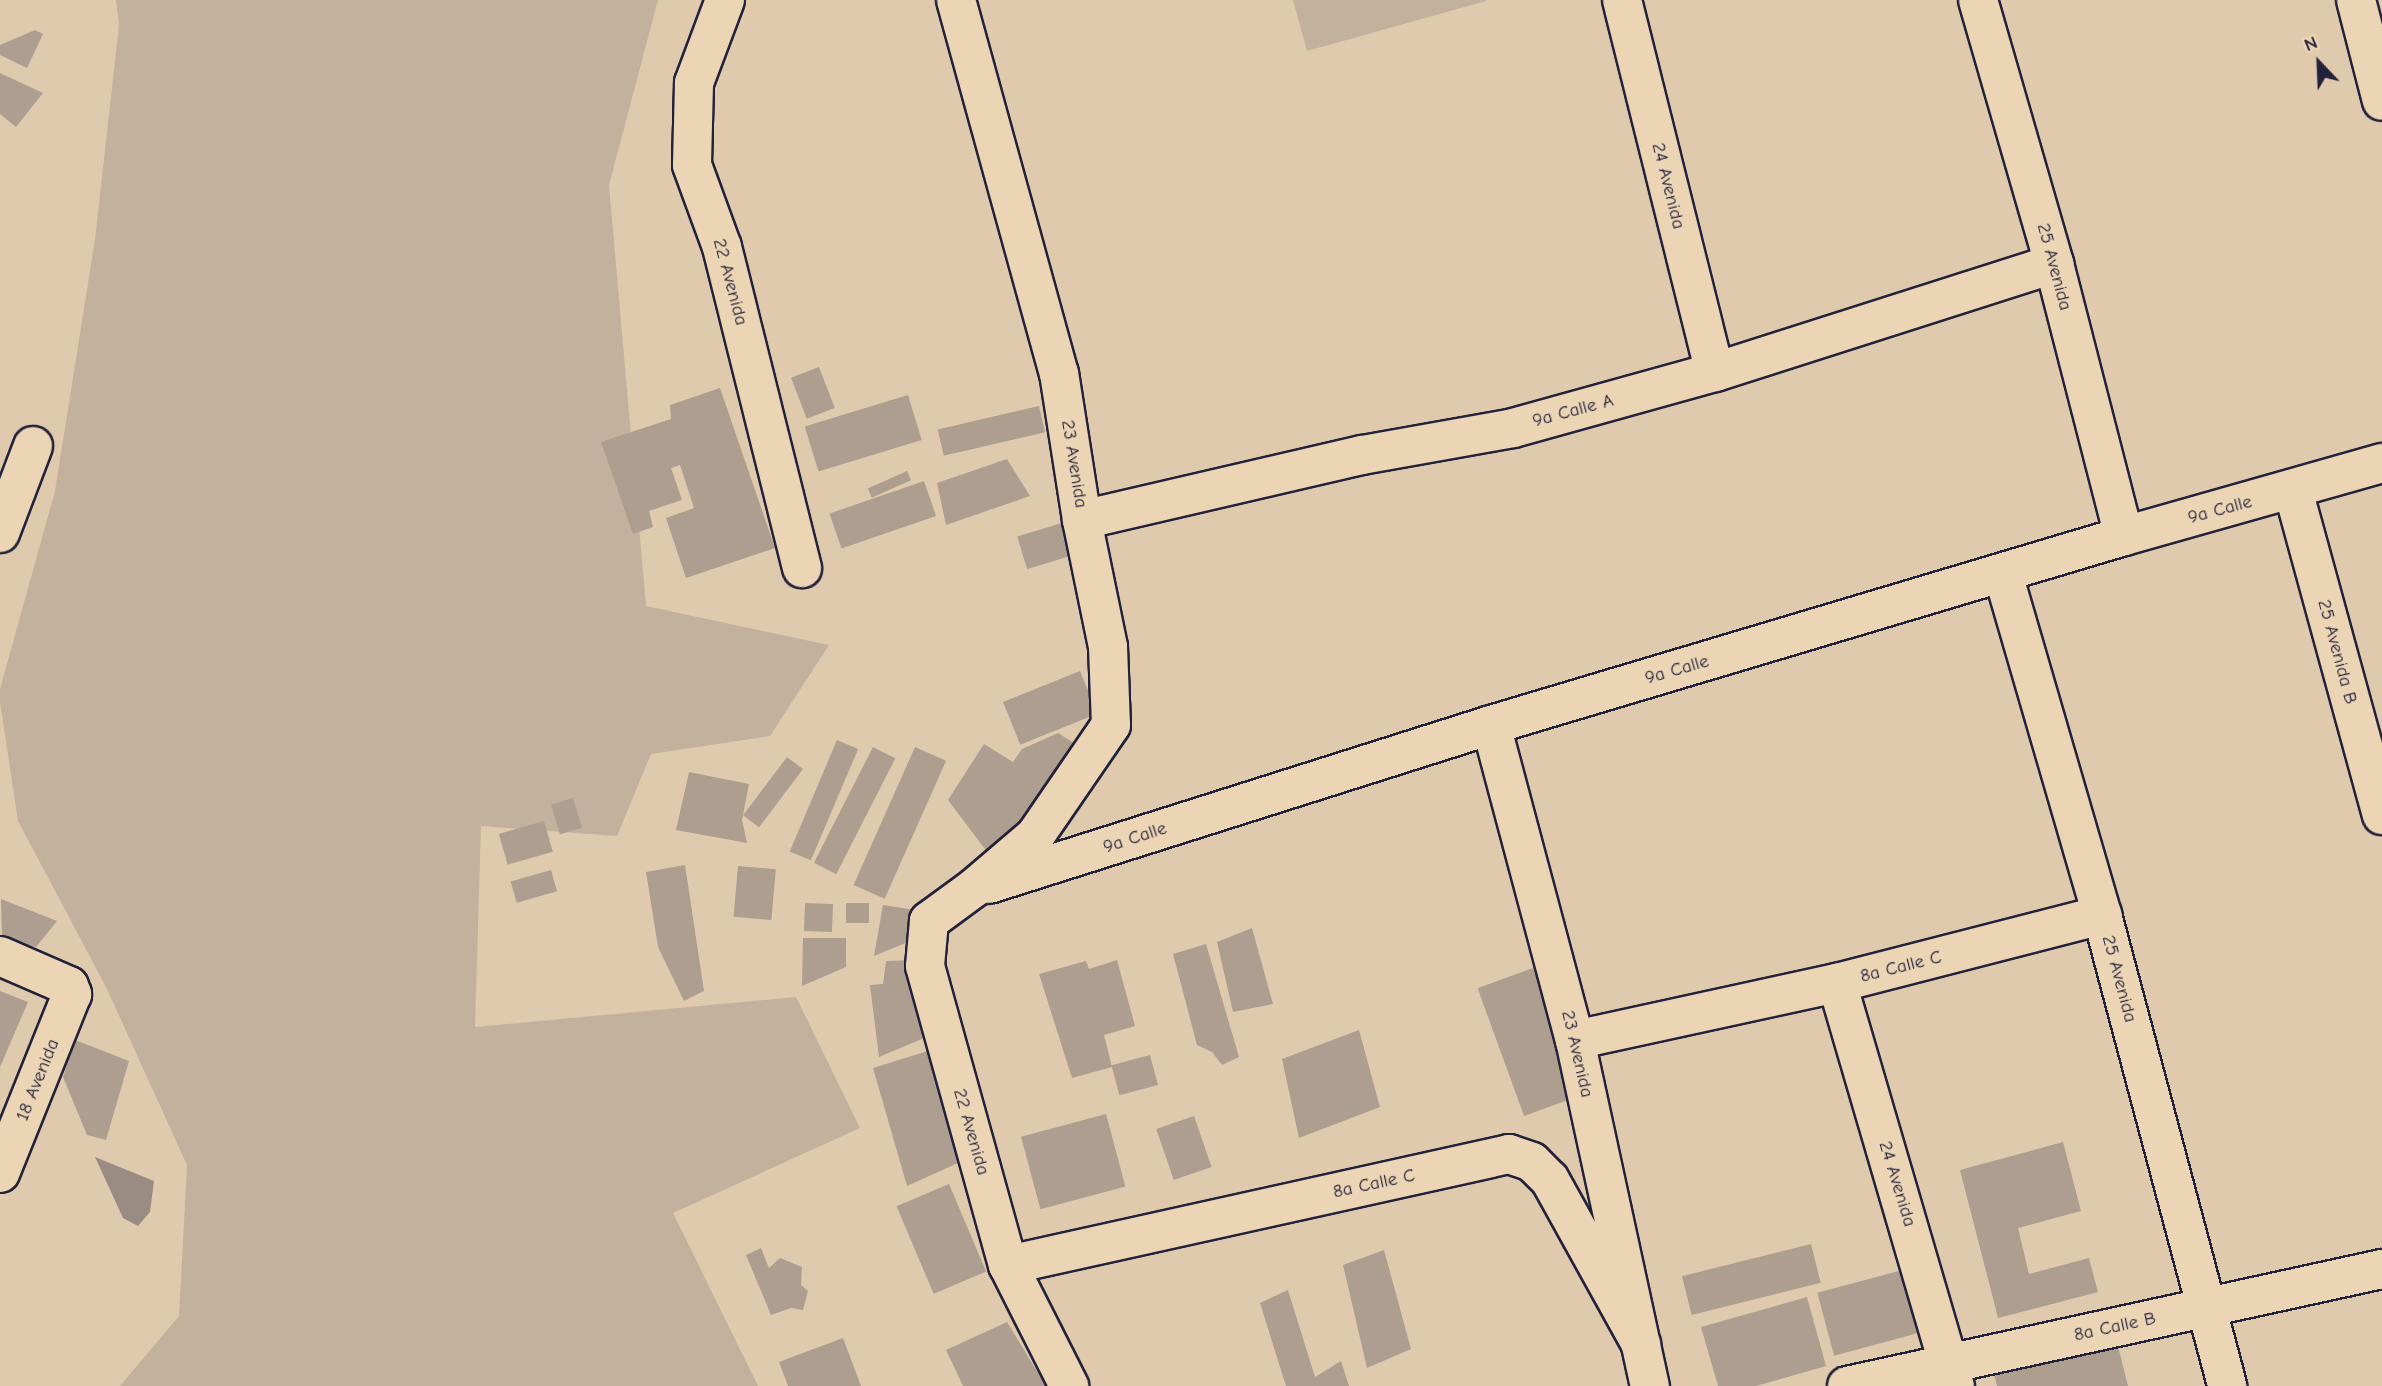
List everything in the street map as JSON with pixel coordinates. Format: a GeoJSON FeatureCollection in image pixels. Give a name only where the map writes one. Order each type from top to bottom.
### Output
{"type":"FeatureCollection","features":[{"type":"Feature","properties":{"kind":"street","name":"22 Avenida"},"geometry":{"type":"LineString","coordinates":[[726,0],[694,83],[692,165],[722,247],[802,568]]}},
{"type":"Feature","properties":{"kind":"street","name":"23 Avenida"},"geometry":{"type":"LineString","coordinates":[[956,0],[1059,373],[1082,520],[1108,647],[1111,725],[1035,835],[974,888]]}},
{"type":"Feature","properties":{"kind":"street","name":"24 Avenida"},"geometry":{"type":"LineString","coordinates":[[1622,0],[1715,372]]}},
{"type":"Feature","properties":{"kind":"street","name":"25 Avenida"},"geometry":{"type":"LineString","coordinates":[[1978,0],[2054,264],[2124,536]]}},
{"type":"Feature","properties":{"kind":"street"},"geometry":{"type":"LineString","coordinates":[[2356,0],[2382,101]]}},
{"type":"Feature","properties":{"kind":"street","name":"9a Calle A"},"geometry":{"type":"LineString","coordinates":[[1082,520],[1362,455],[1513,428],[1715,372],[2054,264]]}},
{"type":"Feature","properties":{"kind":"street"},"geometry":{"type":"LineString","coordinates":[[0,533],[33,446]]}},
{"type":"Feature","properties":{"kind":"street","name":"9a Calle"},"geometry":{"type":"LineString","coordinates":[[974,888],[1491,726],[2124,536],[2382,463]]}},
{"type":"Feature","properties":{"kind":"street","name":"25 Avenida B"},"geometry":{"type":"LineString","coordinates":[[2292,490],[2382,815]]}},
{"type":"Feature","properties":{"kind":"street","name":"25 Avenida"},"geometry":{"type":"LineString","coordinates":[[2003,574],[2102,915],[2227,1386]]}},
{"type":"Feature","properties":{"kind":"street","name":"23 Avenida"},"geometry":{"type":"LineString","coordinates":[[1491,726],[1575,1040],[1650,1386]]}},
{"type":"Feature","properties":{"kind":"street","name":"22 Avenida"},"geometry":{"type":"LineString","coordinates":[[974,888],[929,921],[925,967],[1008,1265],[1069,1386]]}},
{"type":"Feature","properties":{"kind":"street","name":"8a Calle C"},"geometry":{"type":"LineString","coordinates":[[1575,1040],[1837,983],[2102,915]]}},
{"type":"Feature","properties":{"kind":"street","name":"18 Avenida"},"geometry":{"type":"LineString","coordinates":[[0,956],[69,986],[72,994],[0,1173]]}},
{"type":"Feature","properties":{"kind":"street","name":"24 Avenida"},"geometry":{"type":"LineString","coordinates":[[1837,983],[1952,1374]]}},
{"type":"Feature","properties":{"kind":"street","name":"8a Calle C"},"geometry":{"type":"LineString","coordinates":[[1008,1265],[1509,1154],[1532,1162],[1550,1180],[1641,1344]]}},
{"type":"Feature","properties":{"kind":"street","name":"8a Calle B"},"geometry":{"type":"LineString","coordinates":[[1847,1386],[1952,1374],[2207,1308],[2382,1269]]}},
{"type":"Feature","properties":{"kind":"shaded area"},"geometry":{"type":"Polygon","coordinates":[[[116,0],[658,0],[609,185],[646,606],[829,645],[770,736],[651,754],[617,836],[481,826],[475,1027],[796,997],[860,1128],[673,1213],[758,1386],[120,1386],[179,1316],[187,1165],[106,987],[18,821],[0,702],[0,689],[55,491],[95,239],[119,25],[116,0]]]}},
{"type":"Feature","properties":{"kind":"shaded area"},"geometry":{"type":"Polygon","coordinates":[[[1293,0],[1486,0],[1486,1],[1307,51],[1293,0]]]}},
{"type":"Feature","properties":{"kind":"shaded area"},"geometry":{"type":"Polygon","coordinates":[[[95,1157],[154,1181],[150,1212],[138,1226],[123,1218],[95,1157]]]}},
{"type":"Feature","properties":{"kind":"building"},"geometry":{"type":"Polygon","coordinates":[[[35,30],[43,34],[27,68],[0,55],[0,45],[35,30]]]}},
{"type":"Feature","properties":{"kind":"building"},"geometry":{"type":"Polygon","coordinates":[[[0,73],[43,93],[16,127],[0,114],[0,73]]]}},
{"type":"Feature","properties":{"kind":"building"},"geometry":{"type":"Polygon","coordinates":[[[819,367],[835,408],[807,419],[791,378],[819,367]]]}},
{"type":"Feature","properties":{"kind":"building"},"geometry":{"type":"Polygon","coordinates":[[[720,388],[775,548],[686,578],[666,518],[694,508],[680,465],[671,468],[682,500],[649,511],[653,527],[633,534],[601,442],[671,419],[670,405],[720,388]]]}},
{"type":"Feature","properties":{"kind":"building"},"geometry":{"type":"Polygon","coordinates":[[[908,395],[922,440],[818,472],[805,427],[908,395]]]}},
{"type":"Feature","properties":{"kind":"building"},"geometry":{"type":"Polygon","coordinates":[[[1039,406],[1045,432],[944,456],[938,429],[1039,406]]]}},
{"type":"Feature","properties":{"kind":"building"},"geometry":{"type":"Polygon","coordinates":[[[1007,459],[1030,496],[946,525],[937,483],[1007,459]]]}},
{"type":"Feature","properties":{"kind":"building"},"geometry":{"type":"Polygon","coordinates":[[[907,471],[911,480],[872,498],[868,488],[907,471]]]}},
{"type":"Feature","properties":{"kind":"building"},"geometry":{"type":"Polygon","coordinates":[[[924,481],[936,516],[841,549],[829,514],[924,481]]]}},
{"type":"Feature","properties":{"kind":"building"},"geometry":{"type":"Polygon","coordinates":[[[1065,522],[1075,555],[1027,569],[1017,537],[1065,522]]]}},
{"type":"Feature","properties":{"kind":"building"},"geometry":{"type":"Polygon","coordinates":[[[1080,671],[1097,714],[1020,745],[1003,702],[1080,671]]]}},
{"type":"Feature","properties":{"kind":"building"},"geometry":{"type":"Polygon","coordinates":[[[1058,733],[1085,750],[1052,804],[988,853],[948,800],[984,744],[1013,762],[1022,749],[1058,733]]]}},
{"type":"Feature","properties":{"kind":"building"},"geometry":{"type":"Polygon","coordinates":[[[837,740],[858,749],[811,860],[790,851],[837,740]]]}},
{"type":"Feature","properties":{"kind":"building"},"geometry":{"type":"Polygon","coordinates":[[[873,747],[895,758],[836,874],[814,863],[873,747]]]}},
{"type":"Feature","properties":{"kind":"building"},"geometry":{"type":"Polygon","coordinates":[[[915,747],[946,761],[885,899],[854,885],[915,747]]]}},
{"type":"Feature","properties":{"kind":"building"},"geometry":{"type":"Polygon","coordinates":[[[787,757],[803,769],[759,827],[743,815],[787,757]]]}},
{"type":"Feature","properties":{"kind":"building"},"geometry":{"type":"Polygon","coordinates":[[[689,772],[749,784],[742,820],[747,843],[676,830],[689,772]]]}},
{"type":"Feature","properties":{"kind":"building"},"geometry":{"type":"Polygon","coordinates":[[[573,798],[582,828],[560,834],[551,805],[573,798]]]}},
{"type":"Feature","properties":{"kind":"building"},"geometry":{"type":"Polygon","coordinates":[[[544,821],[553,852],[508,865],[499,834],[544,821]]]}},
{"type":"Feature","properties":{"kind":"building"},"geometry":{"type":"Polygon","coordinates":[[[685,865],[704,991],[684,1001],[658,947],[646,872],[685,865]]]}},
{"type":"Feature","properties":{"kind":"building"},"geometry":{"type":"Polygon","coordinates":[[[738,866],[776,869],[771,920],[734,917],[738,866]]]}},
{"type":"Feature","properties":{"kind":"building"},"geometry":{"type":"Polygon","coordinates":[[[551,870],[557,891],[517,903],[511,882],[551,870]]]}},
{"type":"Feature","properties":{"kind":"building"},"geometry":{"type":"Polygon","coordinates":[[[1,899],[57,921],[36,947],[2,939],[1,899]]]}},
{"type":"Feature","properties":{"kind":"building"},"geometry":{"type":"Polygon","coordinates":[[[805,903],[833,904],[832,932],[804,931],[805,903]]]}},
{"type":"Feature","properties":{"kind":"building"},"geometry":{"type":"Polygon","coordinates":[[[846,903],[869,903],[869,923],[846,923],[846,903]]]}},
{"type":"Feature","properties":{"kind":"building"},"geometry":{"type":"Polygon","coordinates":[[[883,905],[928,912],[925,935],[874,956],[883,905]]]}},
{"type":"Feature","properties":{"kind":"building"},"geometry":{"type":"Polygon","coordinates":[[[1252,928],[1273,1004],[1233,1012],[1217,942],[1252,928]]]}},
{"type":"Feature","properties":{"kind":"building"},"geometry":{"type":"Polygon","coordinates":[[[803,938],[846,938],[846,967],[802,986],[803,938]]]}},
{"type":"Feature","properties":{"kind":"building"},"geometry":{"type":"Polygon","coordinates":[[[1206,944],[1239,1057],[1222,1065],[1212,1052],[1197,1045],[1173,954],[1206,944]]]}},
{"type":"Feature","properties":{"kind":"building"},"geometry":{"type":"Polygon","coordinates":[[[919,960],[929,1036],[879,1057],[870,985],[883,984],[886,961],[919,960]]]}},
{"type":"Feature","properties":{"kind":"building"},"geometry":{"type":"Polygon","coordinates":[[[1117,960],[1135,1026],[1104,1035],[1112,1067],[1072,1078],[1039,974],[1086,961],[1089,969],[1117,960]]]}},
{"type":"Feature","properties":{"kind":"building"},"geometry":{"type":"Polygon","coordinates":[[[1533,968],[1580,1096],[1524,1116],[1478,988],[1533,968]]]}},
{"type":"Feature","properties":{"kind":"building"},"geometry":{"type":"Polygon","coordinates":[[[0,991],[28,1002],[0,1067],[0,991]]]}},
{"type":"Feature","properties":{"kind":"building"},"geometry":{"type":"Polygon","coordinates":[[[1359,1030],[1380,1107],[1299,1138],[1282,1059],[1359,1030]]]}},
{"type":"Feature","properties":{"kind":"building"},"geometry":{"type":"Polygon","coordinates":[[[75,1040],[129,1061],[106,1140],[87,1135],[63,1077],[75,1040]]]}},
{"type":"Feature","properties":{"kind":"building"},"geometry":{"type":"Polygon","coordinates":[[[931,1050],[958,1163],[907,1186],[873,1068],[931,1050]]]}},
{"type":"Feature","properties":{"kind":"building"},"geometry":{"type":"Polygon","coordinates":[[[1150,1055],[1158,1085],[1119,1095],[1111,1065],[1150,1055]]]}},
{"type":"Feature","properties":{"kind":"building"},"geometry":{"type":"Polygon","coordinates":[[[1106,1114],[1125,1186],[1040,1209],[1021,1137],[1106,1114]]]}},
{"type":"Feature","properties":{"kind":"building"},"geometry":{"type":"Polygon","coordinates":[[[1194,1116],[1212,1167],[1174,1180],[1156,1129],[1194,1116]]]}},
{"type":"Feature","properties":{"kind":"building"},"geometry":{"type":"Polygon","coordinates":[[[2063,1142],[2081,1211],[2018,1228],[2029,1274],[2089,1258],[2098,1292],[1998,1318],[1960,1170],[2063,1142]]]}},
{"type":"Feature","properties":{"kind":"building"},"geometry":{"type":"Polygon","coordinates":[[[949,1184],[986,1271],[934,1294],[897,1206],[949,1184]]]}},
{"type":"Feature","properties":{"kind":"building"},"geometry":{"type":"Polygon","coordinates":[[[1811,1244],[1821,1283],[1692,1315],[1682,1276],[1811,1244]]]}},
{"type":"Feature","properties":{"kind":"building"},"geometry":{"type":"Polygon","coordinates":[[[761,1248],[769,1268],[780,1258],[802,1267],[801,1285],[808,1291],[803,1310],[791,1308],[771,1315],[746,1255],[761,1248]]]}},
{"type":"Feature","properties":{"kind":"building"},"geometry":{"type":"Polygon","coordinates":[[[1384,1250],[1411,1349],[1367,1368],[1343,1265],[1384,1250]]]}},
{"type":"Feature","properties":{"kind":"building"},"geometry":{"type":"Polygon","coordinates":[[[1910,1268],[1927,1331],[1834,1356],[1817,1293],[1910,1268]]]}},
{"type":"Feature","properties":{"kind":"building"},"geometry":{"type":"Polygon","coordinates":[[[1288,1290],[1315,1377],[1341,1361],[1349,1386],[1286,1386],[1260,1303],[1288,1290]]]}},
{"type":"Feature","properties":{"kind":"building"},"geometry":{"type":"Polygon","coordinates":[[[1807,1297],[1826,1366],[1756,1386],[1718,1386],[1701,1327],[1807,1297]]]}},
{"type":"Feature","properties":{"kind":"building"},"geometry":{"type":"Polygon","coordinates":[[[1007,1322],[1046,1386],[963,1386],[946,1350],[1007,1322]]]}},
{"type":"Feature","properties":{"kind":"building"},"geometry":{"type":"Polygon","coordinates":[[[843,1338],[861,1386],[788,1386],[779,1362],[843,1338]]]}},
{"type":"Feature","properties":{"kind":"building"},"geometry":{"type":"Polygon","coordinates":[[[2116,1338],[2128,1386],[1997,1386],[1993,1371],[2116,1338]]]}}]}
